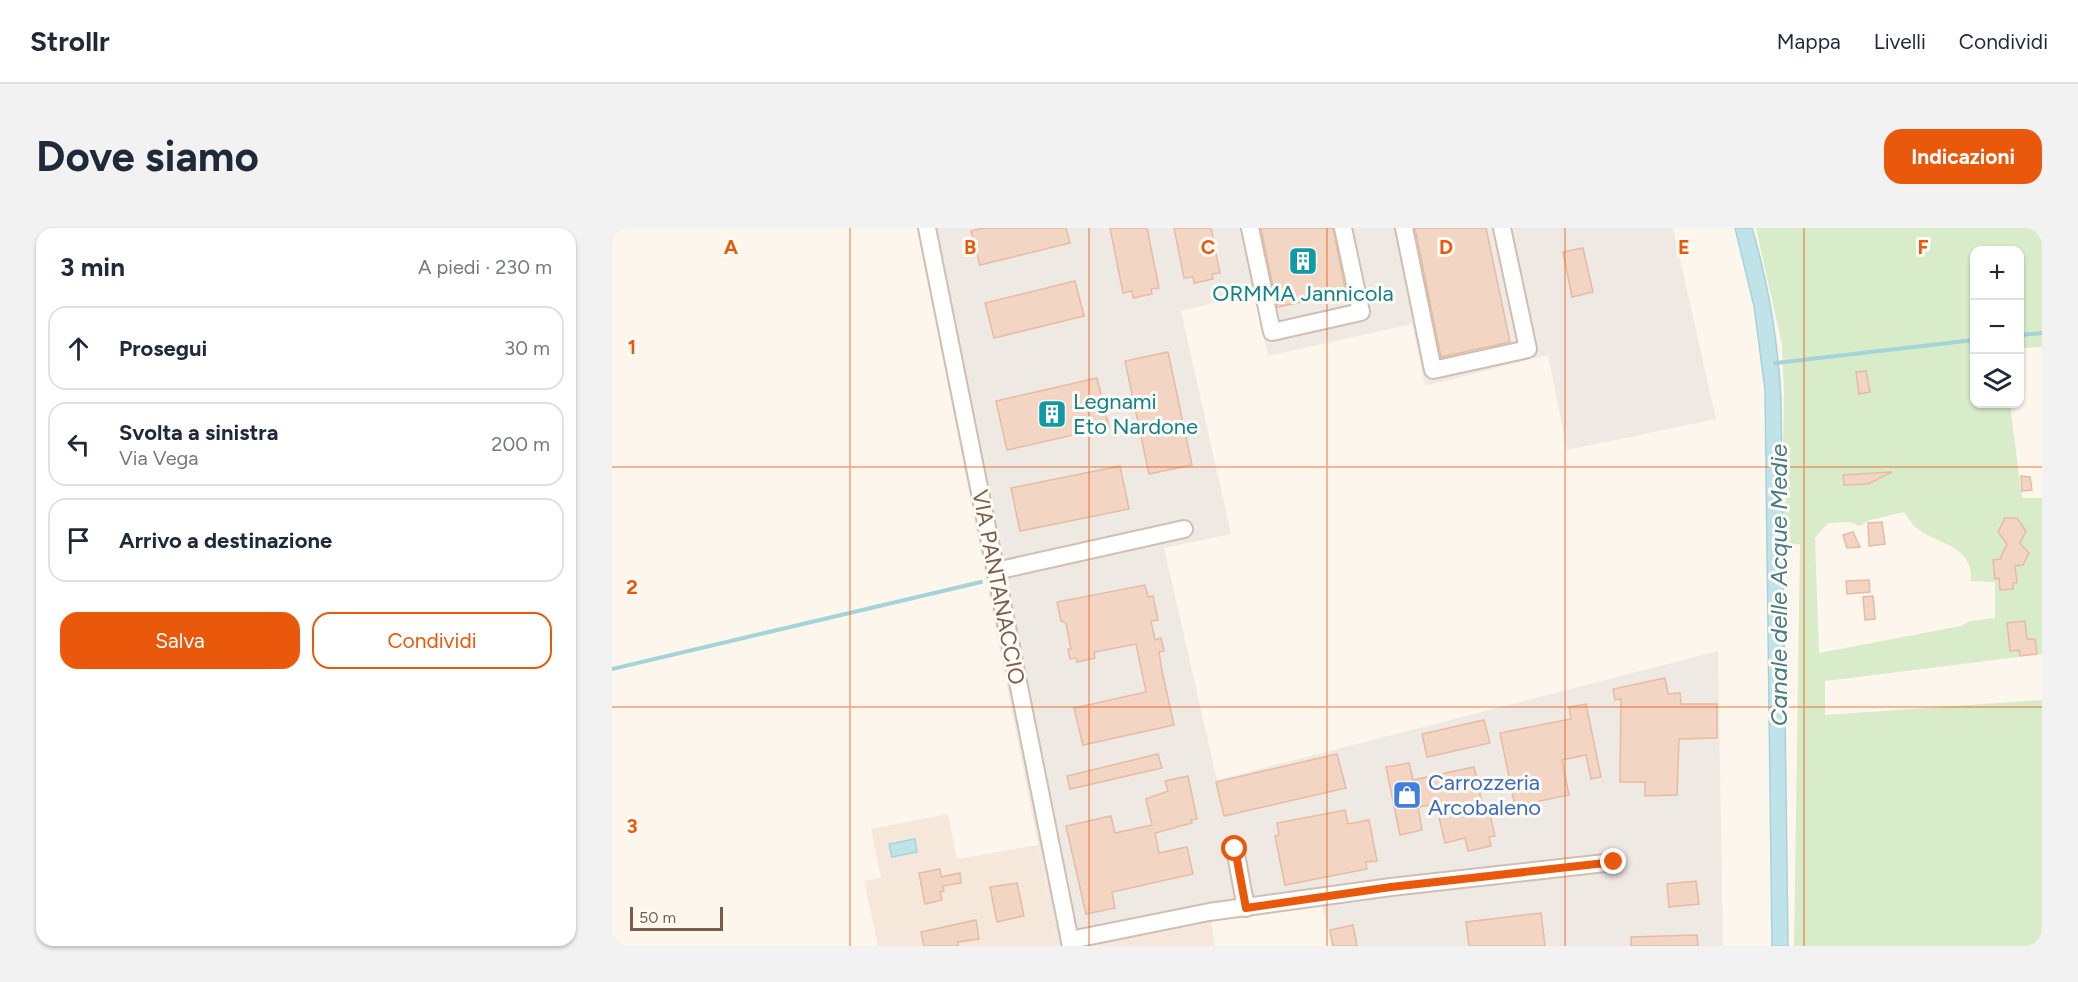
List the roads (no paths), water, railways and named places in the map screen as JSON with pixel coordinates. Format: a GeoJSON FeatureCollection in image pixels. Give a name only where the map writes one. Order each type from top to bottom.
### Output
{"type":"FeatureCollection","features":[{"type":"Feature","properties":{"kind":"street","name":"VIA PANTANACCIO"},"geometry":{"type":"LineString","coordinates":[[927,228],[1070,943]]}},
{"type":"Feature","properties":{"kind":"street"},"geometry":{"type":"LineString","coordinates":[[1250,228],[1272,332],[1361,312],[1343,228]]}},
{"type":"Feature","properties":{"kind":"street"},"geometry":{"type":"LineString","coordinates":[[1404,228],[1433,370],[1528,348],[1502,228]]}},
{"type":"Feature","properties":{"kind":"street"},"geometry":{"type":"LineString","coordinates":[[996,571],[1184,529]]}},
{"type":"Feature","properties":{"kind":"street"},"geometry":{"type":"LineString","coordinates":[[1235,849],[1246,908]]}},
{"type":"Feature","properties":{"kind":"street"},"geometry":{"type":"LineString","coordinates":[[1070,943],[1209,912],[1391,887],[1614,862]]}},
{"type":"Feature","properties":{"kind":"water","name":"Canale delle Acque Medie"},"geometry":{"type":"Polygon","coordinates":[[[1735,228],[1752,228],[1768,292],[1780,377],[1788,946],[1772,946],[1765,390],[1754,306],[1735,228]]]}},
{"type":"Feature","properties":{"kind":"water"},"geometry":{"type":"Polygon","coordinates":[[[915,839],[917,852],[892,857],[889,844],[915,839]]]}},
{"type":"Feature","properties":{"kind":"waterway"},"geometry":{"type":"LineString","coordinates":[[2024,335],[2042,333]]}},
{"type":"Feature","properties":{"kind":"waterway"},"geometry":{"type":"LineString","coordinates":[[1775,363],[1970,340]]}},
{"type":"Feature","properties":{"kind":"waterway"},"geometry":{"type":"LineString","coordinates":[[612,669],[981,582]]}},
{"type":"Feature","properties":{"kind":"place","name":"ORMMA Jannicola"},"geometry":{"type":"Point","coordinates":[1303,261]}},
{"type":"Feature","properties":{"kind":"place","name":"Legnami Eto Nardone"},"geometry":{"type":"Point","coordinates":[1052,414]}},
{"type":"Feature","properties":{"kind":"place","name":"Carrozzeria Arcobaleno"},"geometry":{"type":"Point","coordinates":[1407,795]}}]}
